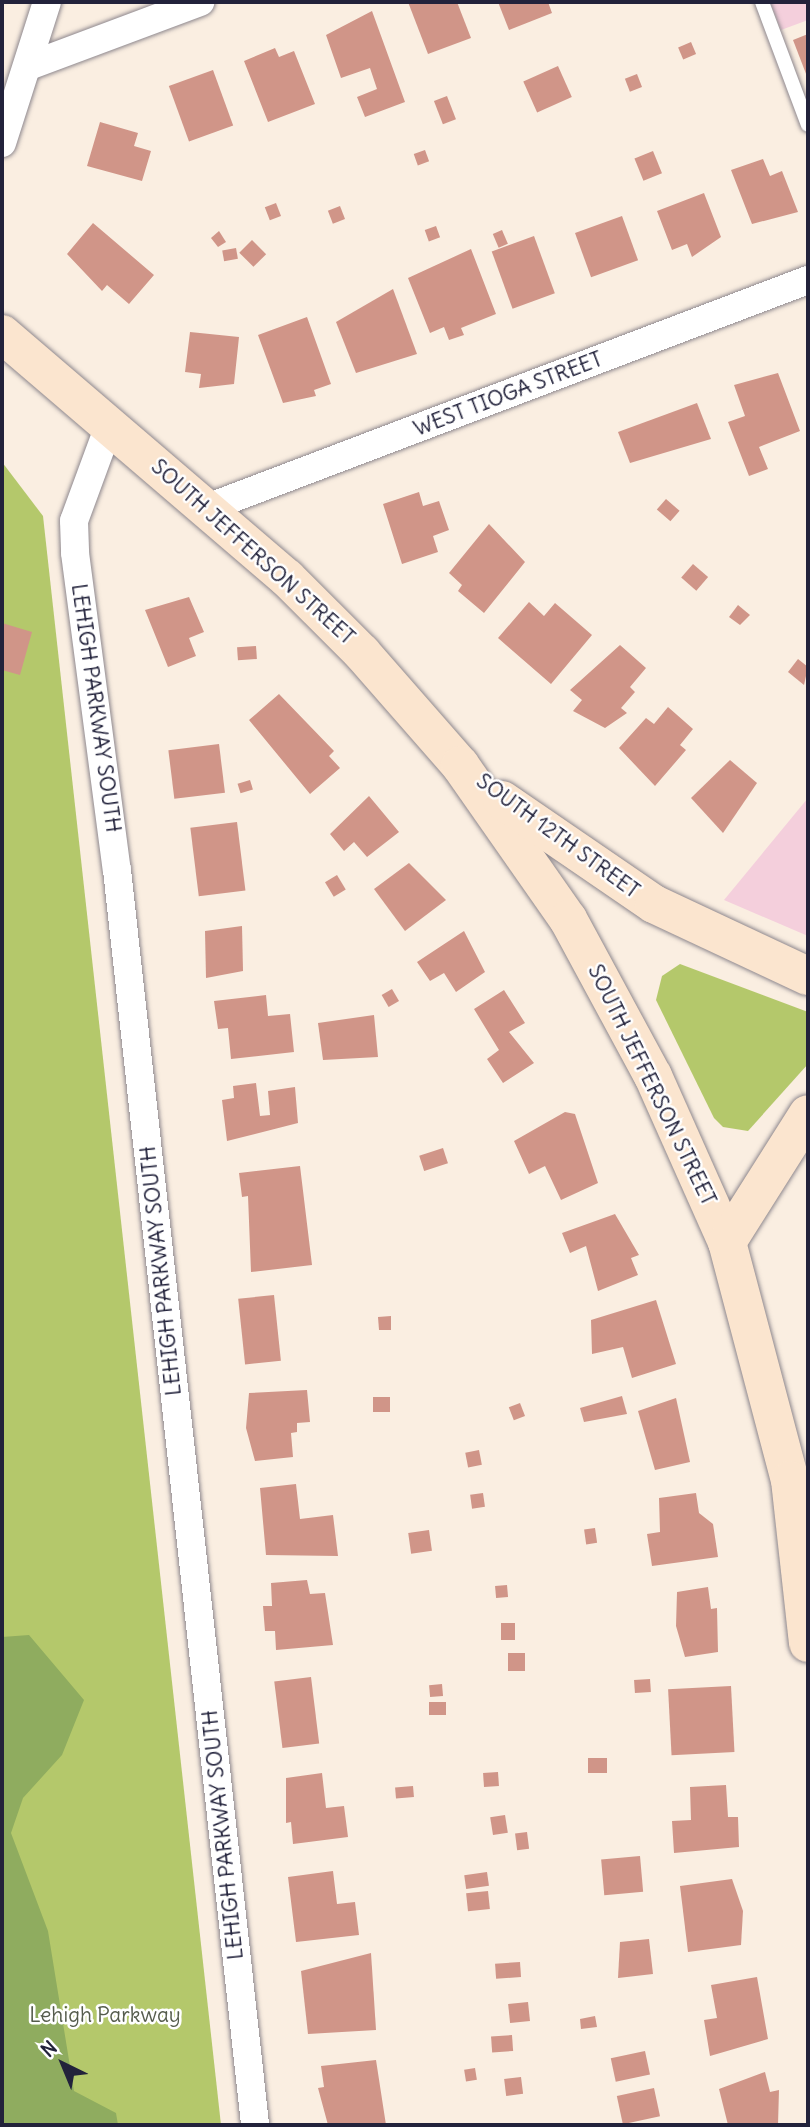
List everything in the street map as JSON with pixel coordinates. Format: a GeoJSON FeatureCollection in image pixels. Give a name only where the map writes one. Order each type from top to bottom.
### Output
{"type":"FeatureCollection","features":[{"type":"Feature","properties":{"kind":"main road","name":"SOUTH JEFFERSON STREET"},"geometry":{"type":"LineString","coordinates":[[2,334],[208,508],[362,653],[460,765],[546,885],[615,1000],[727,1242],[790,1480],[808,1643]]}},
{"type":"Feature","properties":{"kind":"main road","name":"SOUTH 12TH STREET"},"geometry":{"type":"LineString","coordinates":[[460,765],[575,855],[654,904],[808,976]]}},
{"type":"Feature","properties":{"kind":"main road"},"geometry":{"type":"LineString","coordinates":[[727,1242],[808,1114]]}},
{"type":"Feature","properties":{"kind":"street"},"geometry":{"type":"LineString","coordinates":[[2,143],[29,66],[47,2]]}},
{"type":"Feature","properties":{"kind":"street"},"geometry":{"type":"LineString","coordinates":[[29,66],[200,2]]}},
{"type":"Feature","properties":{"kind":"street","name":"WEST TIOGA STREET"},"geometry":{"type":"LineString","coordinates":[[208,508],[808,280]]}},
{"type":"Feature","properties":{"kind":"street","name":"LEHIGH PARKWAY SOUTH"},"geometry":{"type":"LineString","coordinates":[[110,423],[74,521],[75,553],[117,870],[255,2125]]}},
{"type":"Feature","properties":{"kind":"lane"},"geometry":{"type":"LineString","coordinates":[[762,2],[808,125]]}},
{"type":"Feature","properties":{"kind":"shaded area"},"geometry":{"type":"Polygon","coordinates":[[[770,2],[808,2],[808,20],[781,30],[770,2]]]}},
{"type":"Feature","properties":{"kind":"shaded area"},"geometry":{"type":"Polygon","coordinates":[[[808,798],[808,936],[724,900],[808,798]]]}},
{"type":"Feature","properties":{"kind":"green space","name":"Lehigh Parkway"},"geometry":{"type":"Polygon","coordinates":[[[2,462],[43,516],[221,2125],[2,2125],[2,462]]]}},
{"type":"Feature","properties":{"kind":"green space"},"geometry":{"type":"Polygon","coordinates":[[[680,964],[808,1012],[808,1064],[748,1131],[723,1127],[714,1118],[656,1000],[662,976],[680,964]]]}},
{"type":"Feature","properties":{"kind":"green space"},"geometry":{"type":"Polygon","coordinates":[[[29,1635],[84,1700],[62,1755],[23,1798],[11,1833],[48,1931],[74,2091],[116,2113],[118,2125],[2,2125],[2,1637],[29,1635]]]}},
{"type":"Feature","properties":{"kind":"building"},"geometry":{"type":"Polygon","coordinates":[[[408,2],[457,2],[471,38],[428,54],[408,2]]]}},
{"type":"Feature","properties":{"kind":"building"},"geometry":{"type":"Polygon","coordinates":[[[498,2],[548,2],[552,13],[509,30],[498,2]]]}},
{"type":"Feature","properties":{"kind":"building"},"geometry":{"type":"Polygon","coordinates":[[[372,11],[405,102],[365,117],[357,97],[377,89],[370,68],[341,78],[326,35],[372,11]]]}},
{"type":"Feature","properties":{"kind":"building"},"geometry":{"type":"Polygon","coordinates":[[[808,34],[808,79],[793,40],[808,34]]]}},
{"type":"Feature","properties":{"kind":"building"},"geometry":{"type":"Polygon","coordinates":[[[691,42],[696,54],[683,59],[678,47],[691,42]]]}},
{"type":"Feature","properties":{"kind":"building"},"geometry":{"type":"Polygon","coordinates":[[[275,48],[279,57],[294,51],[315,104],[268,122],[244,61],[275,48]]]}},
{"type":"Feature","properties":{"kind":"building"},"geometry":{"type":"Polygon","coordinates":[[[558,66],[572,97],[537,113],[523,81],[558,66]]]}},
{"type":"Feature","properties":{"kind":"building"},"geometry":{"type":"Polygon","coordinates":[[[213,70],[233,125],[189,142],[169,86],[213,70]]]}},
{"type":"Feature","properties":{"kind":"building"},"geometry":{"type":"Polygon","coordinates":[[[637,74],[642,87],[630,92],[625,79],[637,74]]]}},
{"type":"Feature","properties":{"kind":"building"},"geometry":{"type":"Polygon","coordinates":[[[447,96],[456,119],[443,124],[434,101],[447,96]]]}},
{"type":"Feature","properties":{"kind":"building"},"geometry":{"type":"Polygon","coordinates":[[[100,122],[138,133],[134,146],[151,151],[142,181],[87,166],[100,122]]]}},
{"type":"Feature","properties":{"kind":"building"},"geometry":{"type":"Polygon","coordinates":[[[425,150],[429,161],[418,165],[414,154],[425,150]]]}},
{"type":"Feature","properties":{"kind":"building"},"geometry":{"type":"Polygon","coordinates":[[[653,151],[662,173],[643,181],[634,158],[653,151]]]}},
{"type":"Feature","properties":{"kind":"building"},"geometry":{"type":"Polygon","coordinates":[[[763,159],[770,176],[782,171],[798,212],[752,224],[731,170],[763,159]]]}},
{"type":"Feature","properties":{"kind":"building"},"geometry":{"type":"Polygon","coordinates":[[[704,193],[721,237],[692,257],[687,244],[672,250],[657,211],[704,193]]]}},
{"type":"Feature","properties":{"kind":"building"},"geometry":{"type":"Polygon","coordinates":[[[276,203],[281,216],[270,220],[265,207],[276,203]]]}},
{"type":"Feature","properties":{"kind":"building"},"geometry":{"type":"Polygon","coordinates":[[[340,206],[345,219],[333,224],[328,211],[340,206]]]}},
{"type":"Feature","properties":{"kind":"building"},"geometry":{"type":"Polygon","coordinates":[[[622,216],[638,260],[591,277],[575,233],[622,216]]]}},
{"type":"Feature","properties":{"kind":"building"},"geometry":{"type":"Polygon","coordinates":[[[93,223],[154,275],[129,304],[107,285],[102,291],[67,254],[93,223]]]}},
{"type":"Feature","properties":{"kind":"building"},"geometry":{"type":"Polygon","coordinates":[[[436,226],[440,237],[429,241],[425,230],[436,226]]]}},
{"type":"Feature","properties":{"kind":"building"},"geometry":{"type":"Polygon","coordinates":[[[502,230],[508,244],[499,248],[493,234],[502,230]]]}},
{"type":"Feature","properties":{"kind":"building"},"geometry":{"type":"Polygon","coordinates":[[[219,231],[226,242],[218,247],[211,238],[219,231]]]}},
{"type":"Feature","properties":{"kind":"building"},"geometry":{"type":"Polygon","coordinates":[[[534,236],[555,293],[513,309],[492,251],[534,236]]]}},
{"type":"Feature","properties":{"kind":"building"},"geometry":{"type":"Polygon","coordinates":[[[252,240],[266,254],[253,267],[239,253],[252,240]]]}},
{"type":"Feature","properties":{"kind":"building"},"geometry":{"type":"Polygon","coordinates":[[[236,248],[238,259],[224,261],[222,250],[236,248]]]}},
{"type":"Feature","properties":{"kind":"building"},"geometry":{"type":"Polygon","coordinates":[[[471,249],[496,314],[461,328],[464,335],[449,340],[444,327],[430,333],[408,278],[471,249]]]}},
{"type":"Feature","properties":{"kind":"building"},"geometry":{"type":"Polygon","coordinates":[[[393,289],[417,354],[356,373],[336,322],[393,289]]]}},
{"type":"Feature","properties":{"kind":"building"},"geometry":{"type":"Polygon","coordinates":[[[307,317],[331,384],[314,390],[316,396],[283,403],[258,335],[307,317]]]}},
{"type":"Feature","properties":{"kind":"building"},"geometry":{"type":"Polygon","coordinates":[[[190,332],[239,337],[234,384],[199,388],[201,374],[185,372],[190,332]]]}},
{"type":"Feature","properties":{"kind":"building"},"geometry":{"type":"Polygon","coordinates":[[[778,373],[800,431],[759,447],[768,469],[749,476],[728,422],[745,416],[734,385],[778,373]]]}},
{"type":"Feature","properties":{"kind":"building"},"geometry":{"type":"Polygon","coordinates":[[[697,403],[711,439],[630,463],[618,432],[697,403]]]}},
{"type":"Feature","properties":{"kind":"building"},"geometry":{"type":"Polygon","coordinates":[[[419,492],[423,506],[439,501],[449,530],[433,536],[438,552],[402,564],[383,504],[419,492]]]}},
{"type":"Feature","properties":{"kind":"building"},"geometry":{"type":"Polygon","coordinates":[[[666,499],[680,511],[670,521],[657,510],[666,499]]]}},
{"type":"Feature","properties":{"kind":"building"},"geometry":{"type":"Polygon","coordinates":[[[489,524],[525,562],[484,613],[458,591],[462,585],[449,573],[489,524]]]}},
{"type":"Feature","properties":{"kind":"building"},"geometry":{"type":"Polygon","coordinates":[[[693,564],[708,577],[696,591],[681,578],[693,564]]]}},
{"type":"Feature","properties":{"kind":"building"},"geometry":{"type":"Polygon","coordinates":[[[189,597],[204,632],[189,638],[196,656],[168,667],[145,610],[189,597]]]}},
{"type":"Feature","properties":{"kind":"building"},"geometry":{"type":"Polygon","coordinates":[[[529,602],[544,616],[555,603],[592,635],[551,684],[498,638],[529,602]]]}},
{"type":"Feature","properties":{"kind":"building"},"geometry":{"type":"Polygon","coordinates":[[[738,605],[750,615],[740,625],[729,617],[738,605]]]}},
{"type":"Feature","properties":{"kind":"building"},"geometry":{"type":"Polygon","coordinates":[[[2,623],[32,632],[20,675],[2,670],[2,623]]]}},
{"type":"Feature","properties":{"kind":"building"},"geometry":{"type":"Polygon","coordinates":[[[620,645],[646,668],[630,687],[635,692],[621,708],[627,713],[605,728],[573,711],[582,700],[570,690],[620,645]]]}},
{"type":"Feature","properties":{"kind":"building"},"geometry":{"type":"Polygon","coordinates":[[[256,646],[257,659],[238,660],[237,647],[256,646]]]}},
{"type":"Feature","properties":{"kind":"building"},"geometry":{"type":"Polygon","coordinates":[[[798,659],[808,667],[804,685],[788,672],[798,659]]]}},
{"type":"Feature","properties":{"kind":"building"},"geometry":{"type":"Polygon","coordinates":[[[279,694],[334,751],[329,756],[340,768],[310,794],[249,720],[279,694]]]}},
{"type":"Feature","properties":{"kind":"building"},"geometry":{"type":"Polygon","coordinates":[[[668,707],[693,729],[680,745],[686,750],[655,786],[619,748],[646,718],[654,724],[668,707]]]}},
{"type":"Feature","properties":{"kind":"building"},"geometry":{"type":"Polygon","coordinates":[[[219,744],[225,793],[174,799],[168,750],[219,744]]]}},
{"type":"Feature","properties":{"kind":"building"},"geometry":{"type":"Polygon","coordinates":[[[730,760],[757,783],[723,833],[691,798],[730,760]]]}},
{"type":"Feature","properties":{"kind":"building"},"geometry":{"type":"Polygon","coordinates":[[[250,780],[253,790],[240,793],[238,784],[250,780]]]}},
{"type":"Feature","properties":{"kind":"building"},"geometry":{"type":"Polygon","coordinates":[[[369,796],[399,832],[367,857],[354,842],[344,851],[330,834],[369,796]]]}},
{"type":"Feature","properties":{"kind":"building"},"geometry":{"type":"Polygon","coordinates":[[[237,822],[245,890],[199,896],[190,828],[237,822]]]}},
{"type":"Feature","properties":{"kind":"building"},"geometry":{"type":"Polygon","coordinates":[[[409,863],[446,900],[405,931],[374,889],[409,863]]]}},
{"type":"Feature","properties":{"kind":"building"},"geometry":{"type":"Polygon","coordinates":[[[337,875],[346,890],[334,897],[325,882],[337,875]]]}},
{"type":"Feature","properties":{"kind":"building"},"geometry":{"type":"Polygon","coordinates":[[[242,926],[243,971],[206,978],[205,931],[242,926]]]}},
{"type":"Feature","properties":{"kind":"building"},"geometry":{"type":"Polygon","coordinates":[[[464,931],[485,972],[456,992],[444,973],[430,981],[417,962],[464,931]]]}},
{"type":"Feature","properties":{"kind":"building"},"geometry":{"type":"Polygon","coordinates":[[[392,989],[399,1001],[389,1007],[382,995],[392,989]]]}},
{"type":"Feature","properties":{"kind":"building"},"geometry":{"type":"Polygon","coordinates":[[[504,990],[525,1023],[509,1032],[534,1063],[503,1083],[487,1059],[499,1050],[474,1009],[504,990]]]}},
{"type":"Feature","properties":{"kind":"building"},"geometry":{"type":"Polygon","coordinates":[[[266,995],[268,1016],[290,1014],[294,1052],[231,1059],[228,1028],[218,1029],[214,1001],[266,995]]]}},
{"type":"Feature","properties":{"kind":"building"},"geometry":{"type":"Polygon","coordinates":[[[374,1015],[378,1057],[323,1060],[318,1023],[374,1015]]]}},
{"type":"Feature","properties":{"kind":"building"},"geometry":{"type":"Polygon","coordinates":[[[256,1083],[260,1116],[270,1115],[268,1091],[295,1087],[298,1123],[227,1141],[222,1100],[234,1098],[233,1086],[256,1083]]]}},
{"type":"Feature","properties":{"kind":"building"},"geometry":{"type":"Polygon","coordinates":[[[565,1112],[575,1114],[598,1183],[561,1200],[545,1166],[529,1174],[514,1141],[565,1112]]]}},
{"type":"Feature","properties":{"kind":"building"},"geometry":{"type":"Polygon","coordinates":[[[443,1148],[448,1163],[424,1171],[419,1156],[443,1148]]]}},
{"type":"Feature","properties":{"kind":"building"},"geometry":{"type":"Polygon","coordinates":[[[300,1166],[312,1265],[251,1272],[248,1196],[242,1197],[239,1173],[300,1166]]]}},
{"type":"Feature","properties":{"kind":"building"},"geometry":{"type":"Polygon","coordinates":[[[615,1214],[639,1255],[631,1258],[638,1275],[598,1291],[586,1246],[570,1253],[562,1233],[615,1214]]]}},
{"type":"Feature","properties":{"kind":"building"},"geometry":{"type":"Polygon","coordinates":[[[274,1295],[281,1361],[245,1364],[238,1299],[274,1295]]]}},
{"type":"Feature","properties":{"kind":"building"},"geometry":{"type":"Polygon","coordinates":[[[656,1300],[676,1364],[632,1378],[623,1347],[592,1354],[591,1320],[656,1300]]]}},
{"type":"Feature","properties":{"kind":"building"},"geometry":{"type":"Polygon","coordinates":[[[391,1316],[391,1330],[379,1330],[378,1317],[391,1316]]]}},
{"type":"Feature","properties":{"kind":"building"},"geometry":{"type":"Polygon","coordinates":[[[307,1390],[310,1422],[297,1423],[297,1432],[291,1433],[293,1457],[255,1461],[246,1428],[249,1393],[307,1390]]]}},
{"type":"Feature","properties":{"kind":"building"},"geometry":{"type":"Polygon","coordinates":[[[622,1396],[627,1414],[584,1422],[580,1408],[622,1396]]]}},
{"type":"Feature","properties":{"kind":"building"},"geometry":{"type":"Polygon","coordinates":[[[373,1397],[390,1397],[390,1412],[373,1412],[373,1397]]]}},
{"type":"Feature","properties":{"kind":"building"},"geometry":{"type":"Polygon","coordinates":[[[676,1398],[690,1462],[655,1470],[638,1411],[676,1398]]]}},
{"type":"Feature","properties":{"kind":"building"},"geometry":{"type":"Polygon","coordinates":[[[520,1403],[525,1416],[514,1420],[509,1407],[520,1403]]]}},
{"type":"Feature","properties":{"kind":"building"},"geometry":{"type":"Polygon","coordinates":[[[479,1450],[482,1465],[468,1467],[465,1453],[479,1450]]]}},
{"type":"Feature","properties":{"kind":"building"},"geometry":{"type":"Polygon","coordinates":[[[296,1484],[300,1519],[333,1515],[338,1556],[266,1555],[260,1488],[296,1484]]]}},
{"type":"Feature","properties":{"kind":"building"},"geometry":{"type":"Polygon","coordinates":[[[483,1493],[485,1507],[472,1509],[470,1495],[483,1493]]]}},
{"type":"Feature","properties":{"kind":"building"},"geometry":{"type":"Polygon","coordinates":[[[696,1493],[699,1513],[713,1524],[718,1557],[652,1566],[647,1534],[660,1532],[659,1498],[696,1493]]]}},
{"type":"Feature","properties":{"kind":"building"},"geometry":{"type":"Polygon","coordinates":[[[595,1528],[597,1543],[586,1544],[584,1530],[595,1528]]]}},
{"type":"Feature","properties":{"kind":"building"},"geometry":{"type":"Polygon","coordinates":[[[429,1530],[432,1551],[411,1554],[408,1533],[429,1530]]]}},
{"type":"Feature","properties":{"kind":"building"},"geometry":{"type":"Polygon","coordinates":[[[307,1580],[310,1594],[325,1593],[333,1645],[276,1650],[275,1631],[265,1631],[263,1606],[272,1606],[271,1583],[307,1580]]]}},
{"type":"Feature","properties":{"kind":"building"},"geometry":{"type":"Polygon","coordinates":[[[507,1585],[508,1597],[496,1598],[495,1586],[507,1585]]]}},
{"type":"Feature","properties":{"kind":"building"},"geometry":{"type":"Polygon","coordinates":[[[708,1587],[711,1609],[717,1608],[718,1652],[685,1657],[676,1626],[677,1592],[708,1587]]]}},
{"type":"Feature","properties":{"kind":"building"},"geometry":{"type":"Polygon","coordinates":[[[501,1623],[515,1623],[515,1640],[501,1640],[501,1623]]]}},
{"type":"Feature","properties":{"kind":"building"},"geometry":{"type":"Polygon","coordinates":[[[508,1653],[525,1653],[525,1671],[508,1671],[508,1653]]]}},
{"type":"Feature","properties":{"kind":"building"},"geometry":{"type":"Polygon","coordinates":[[[311,1677],[319,1744],[282,1748],[274,1682],[311,1677]]]}},
{"type":"Feature","properties":{"kind":"building"},"geometry":{"type":"Polygon","coordinates":[[[650,1679],[651,1692],[635,1693],[634,1680],[650,1679]]]}},
{"type":"Feature","properties":{"kind":"building"},"geometry":{"type":"Polygon","coordinates":[[[442,1684],[443,1696],[430,1697],[429,1685],[442,1684]]]}},
{"type":"Feature","properties":{"kind":"building"},"geometry":{"type":"Polygon","coordinates":[[[731,1686],[734,1752],[672,1755],[668,1689],[731,1686]]]}},
{"type":"Feature","properties":{"kind":"building"},"geometry":{"type":"Polygon","coordinates":[[[429,1702],[446,1702],[446,1715],[429,1715],[429,1702]]]}},
{"type":"Feature","properties":{"kind":"building"},"geometry":{"type":"Polygon","coordinates":[[[588,1758],[607,1758],[607,1773],[588,1773],[588,1758]]]}},
{"type":"Feature","properties":{"kind":"building"},"geometry":{"type":"Polygon","coordinates":[[[498,1772],[499,1786],[484,1787],[483,1773],[498,1772]]]}},
{"type":"Feature","properties":{"kind":"building"},"geometry":{"type":"Polygon","coordinates":[[[322,1773],[326,1808],[344,1806],[348,1837],[293,1844],[291,1822],[286,1823],[286,1778],[322,1773]]]}},
{"type":"Feature","properties":{"kind":"building"},"geometry":{"type":"Polygon","coordinates":[[[726,1785],[728,1817],[738,1817],[739,1847],[674,1853],[672,1821],[691,1820],[690,1787],[726,1785]]]}},
{"type":"Feature","properties":{"kind":"building"},"geometry":{"type":"Polygon","coordinates":[[[413,1786],[414,1797],[396,1799],[395,1788],[413,1786]]]}},
{"type":"Feature","properties":{"kind":"building"},"geometry":{"type":"Polygon","coordinates":[[[505,1815],[508,1833],[493,1835],[490,1817],[505,1815]]]}},
{"type":"Feature","properties":{"kind":"building"},"geometry":{"type":"Polygon","coordinates":[[[527,1832],[529,1849],[517,1850],[515,1833],[527,1832]]]}},
{"type":"Feature","properties":{"kind":"building"},"geometry":{"type":"Polygon","coordinates":[[[640,1856],[643,1892],[604,1895],[601,1859],[640,1856]]]}},
{"type":"Feature","properties":{"kind":"building"},"geometry":{"type":"Polygon","coordinates":[[[333,1871],[337,1904],[355,1902],[359,1935],[296,1942],[288,1877],[333,1871]]]}},
{"type":"Feature","properties":{"kind":"building"},"geometry":{"type":"Polygon","coordinates":[[[487,1872],[489,1886],[466,1889],[464,1875],[487,1872]]]}},
{"type":"Feature","properties":{"kind":"building"},"geometry":{"type":"Polygon","coordinates":[[[732,1879],[743,1911],[741,1945],[688,1952],[680,1886],[732,1879]]]}},
{"type":"Feature","properties":{"kind":"building"},"geometry":{"type":"Polygon","coordinates":[[[488,1891],[490,1909],[468,1911],[466,1893],[488,1891]]]}},
{"type":"Feature","properties":{"kind":"building"},"geometry":{"type":"Polygon","coordinates":[[[649,1939],[653,1974],[618,1978],[620,1942],[649,1939]]]}},
{"type":"Feature","properties":{"kind":"building"},"geometry":{"type":"Polygon","coordinates":[[[371,1953],[376,2030],[308,2034],[301,1971],[371,1953]]]}},
{"type":"Feature","properties":{"kind":"building"},"geometry":{"type":"Polygon","coordinates":[[[520,1962],[521,1977],[496,1979],[495,1964],[520,1962]]]}},
{"type":"Feature","properties":{"kind":"building"},"geometry":{"type":"Polygon","coordinates":[[[757,1977],[768,2039],[710,2056],[704,2020],[717,2018],[711,1985],[757,1977]]]}},
{"type":"Feature","properties":{"kind":"building"},"geometry":{"type":"Polygon","coordinates":[[[528,2002],[530,2021],[510,2023],[508,2004],[528,2002]]]}},
{"type":"Feature","properties":{"kind":"building"},"geometry":{"type":"Polygon","coordinates":[[[595,2016],[597,2027],[581,2029],[580,2019],[595,2016]]]}},
{"type":"Feature","properties":{"kind":"building"},"geometry":{"type":"Polygon","coordinates":[[[512,2035],[513,2051],[492,2052],[491,2036],[512,2035]]]}},
{"type":"Feature","properties":{"kind":"building"},"geometry":{"type":"Polygon","coordinates":[[[645,2051],[650,2074],[616,2082],[611,2058],[645,2051]]]}},
{"type":"Feature","properties":{"kind":"building"},"geometry":{"type":"Polygon","coordinates":[[[376,2060],[386,2125],[328,2125],[318,2088],[324,2087],[321,2066],[376,2060]]]}},
{"type":"Feature","properties":{"kind":"building"},"geometry":{"type":"Polygon","coordinates":[[[475,2068],[477,2080],[466,2082],[464,2070],[475,2068]]]}},
{"type":"Feature","properties":{"kind":"building"},"geometry":{"type":"Polygon","coordinates":[[[765,2072],[770,2092],[779,2090],[778,2125],[728,2125],[719,2089],[765,2072]]]}},
{"type":"Feature","properties":{"kind":"building"},"geometry":{"type":"Polygon","coordinates":[[[521,2077],[523,2094],[506,2096],[504,2079],[521,2077]]]}},
{"type":"Feature","properties":{"kind":"building"},"geometry":{"type":"Polygon","coordinates":[[[654,2088],[660,2116],[623,2124],[617,2096],[654,2088]]]}}]}
